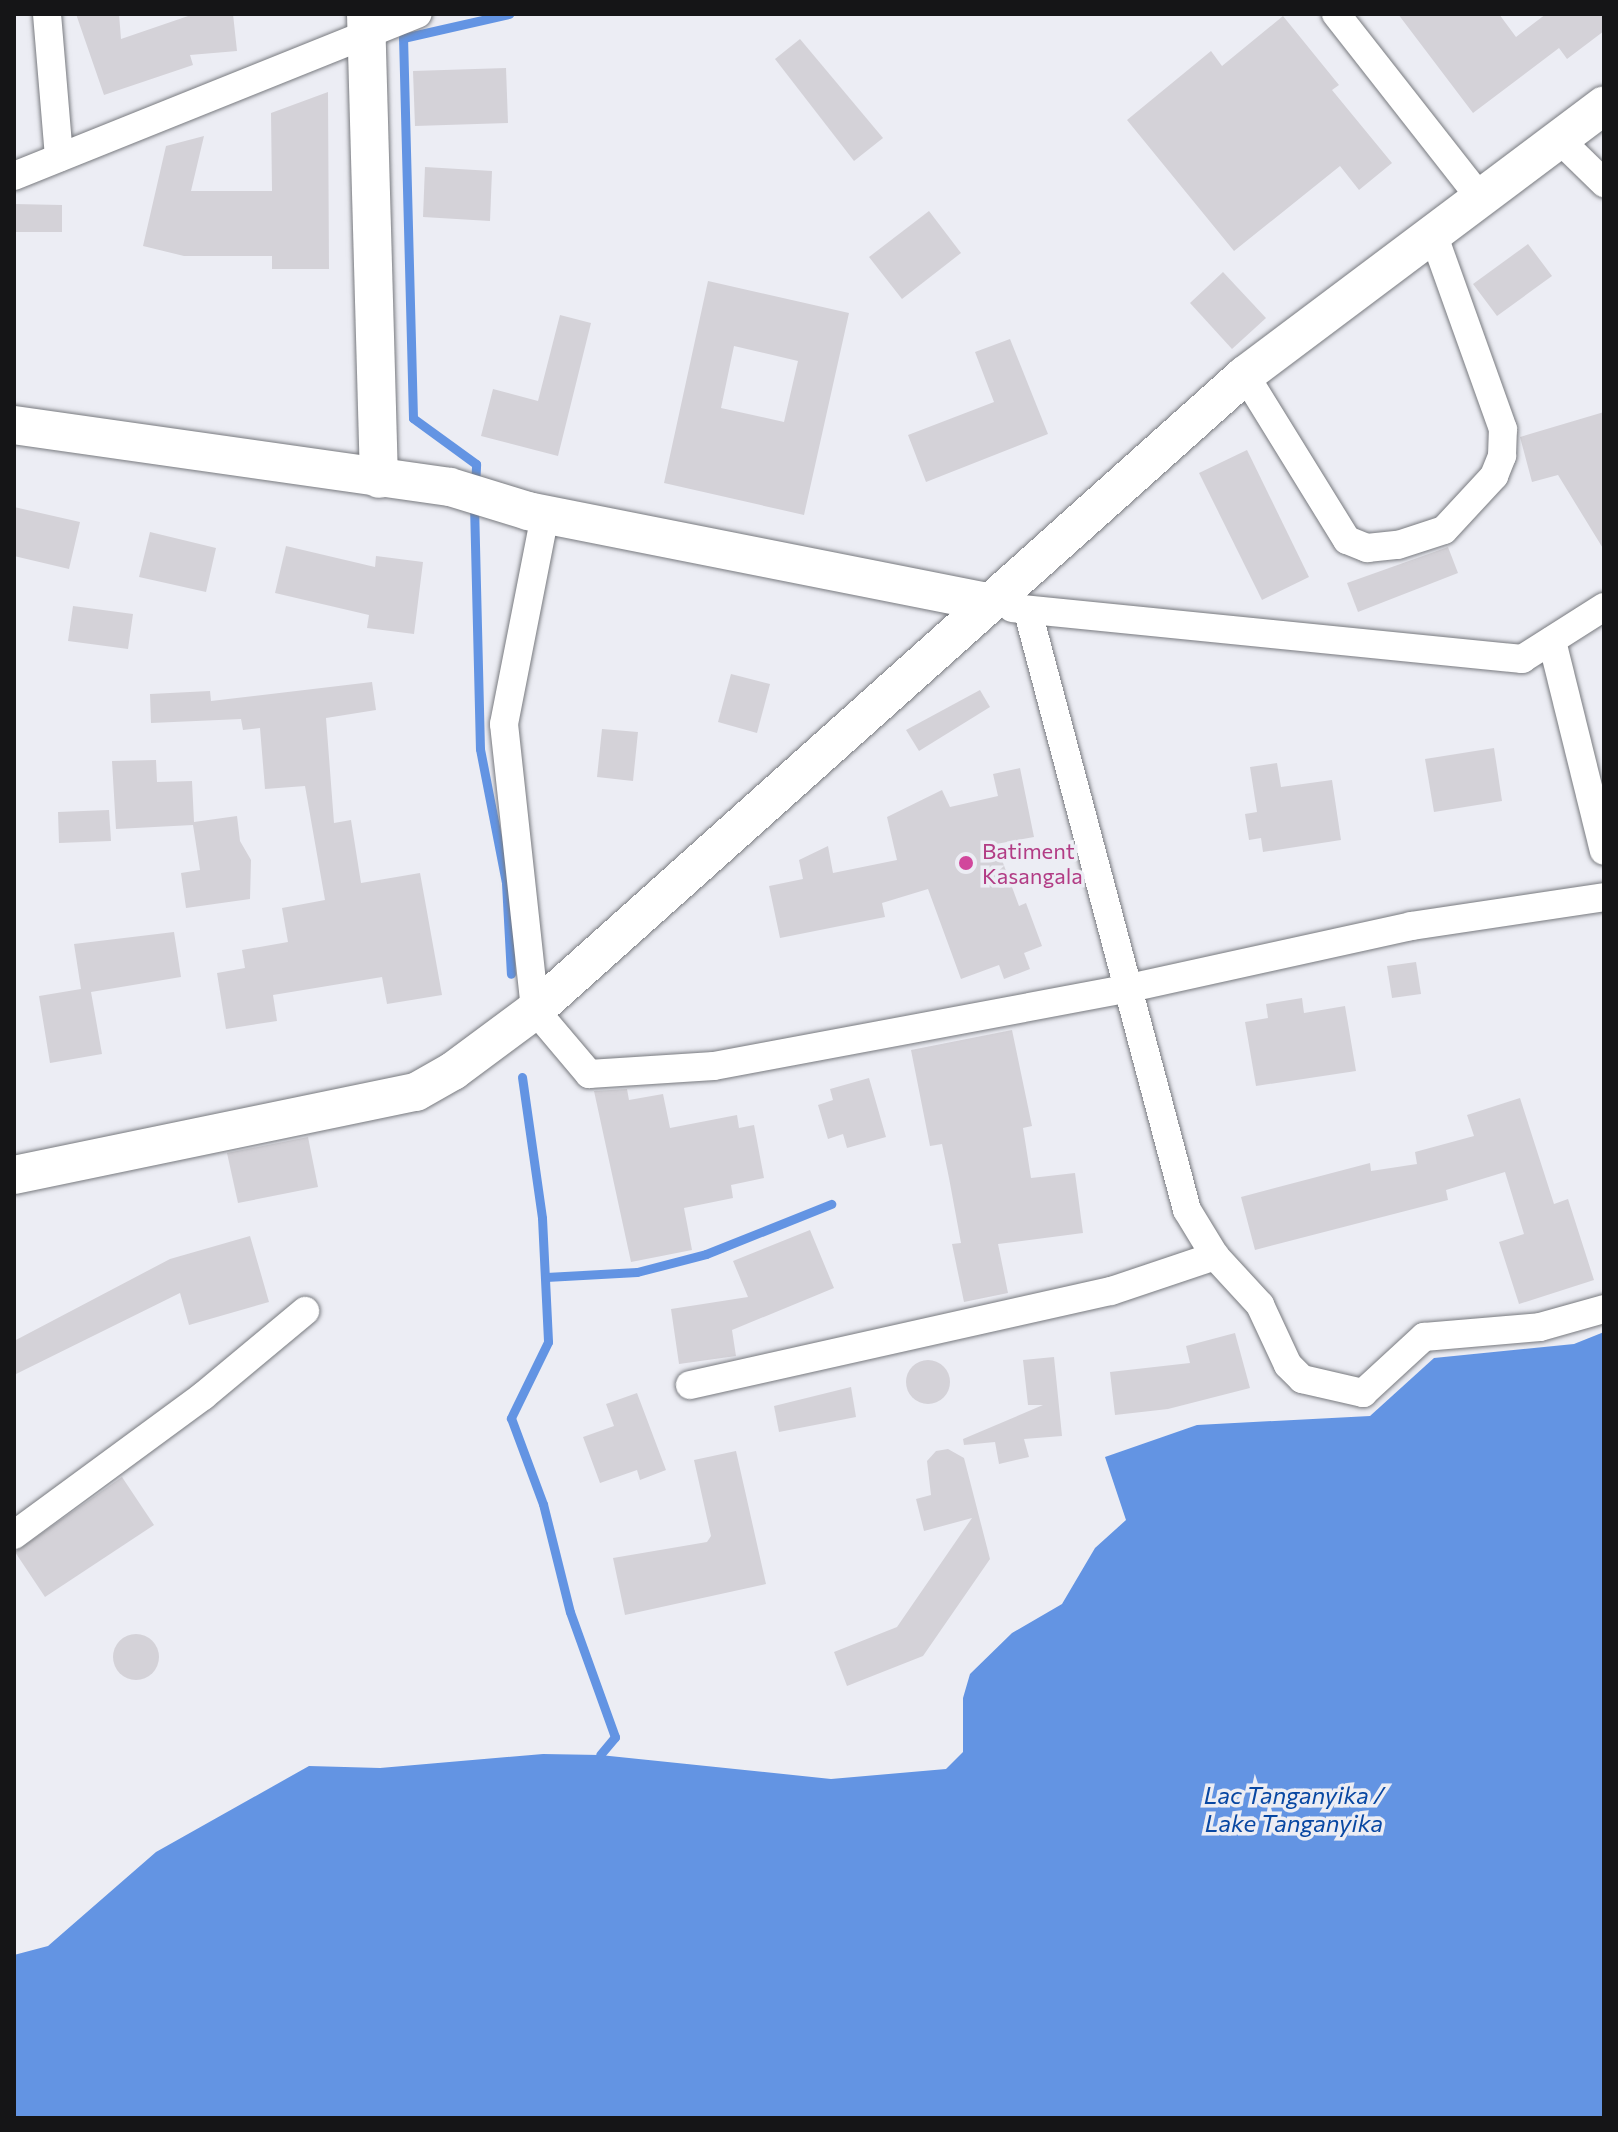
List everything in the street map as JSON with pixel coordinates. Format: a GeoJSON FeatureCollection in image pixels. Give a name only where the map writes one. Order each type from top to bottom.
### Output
{"type":"FeatureCollection","features":[{"type":"Feature","properties":{"kind":"street"},"geometry":{"type":"LineString","coordinates":[[47,14],[59,157]]}},
{"type":"Feature","properties":{"kind":"street"},"geometry":{"type":"LineString","coordinates":[[14,176],[366,25],[418,14]]}},
{"type":"Feature","properties":{"kind":"street"},"geometry":{"type":"LineString","coordinates":[[1336,14],[1481,199]]}},
{"type":"Feature","properties":{"kind":"street"},"geometry":{"type":"LineString","coordinates":[[366,25],[379,479]]}},
{"type":"Feature","properties":{"kind":"street"},"geometry":{"type":"LineString","coordinates":[[14,1175],[416,1092],[535,1010],[1245,375],[1604,105]]}},
{"type":"Feature","properties":{"kind":"street"},"geometry":{"type":"LineString","coordinates":[[1560,140],[1604,183]]}},
{"type":"Feature","properties":{"kind":"street"},"geometry":{"type":"LineString","coordinates":[[1245,375],[1347,540],[1367,548],[1444,530],[1494,476],[1502,456],[1503,429],[1433,234]]}},
{"type":"Feature","properties":{"kind":"street"},"geometry":{"type":"LineString","coordinates":[[14,425],[450,487],[536,513],[1028,612],[1522,659],[1604,607]]}},
{"type":"Feature","properties":{"kind":"street"},"geometry":{"type":"LineString","coordinates":[[536,513],[504,724],[535,1010],[589,1074],[714,1066],[1125,989],[1411,926],[1604,897]]}},
{"type":"Feature","properties":{"kind":"street"},"geometry":{"type":"LineString","coordinates":[[1028,612],[1125,989],[1187,1210],[1215,1256],[1260,1305],[1288,1365],[1302,1379],[1363,1393],[1424,1337],[1540,1327],[1604,1309]]}},
{"type":"Feature","properties":{"kind":"street"},"geometry":{"type":"LineString","coordinates":[[1552,641],[1604,851]]}},
{"type":"Feature","properties":{"kind":"street"},"geometry":{"type":"LineString","coordinates":[[690,1385],[1111,1291],[1215,1256]]}},
{"type":"Feature","properties":{"kind":"street"},"geometry":{"type":"LineString","coordinates":[[14,1535],[203,1396],[305,1311]]}},
{"type":"Feature","properties":{"kind":"water","name":"Lac Tanganyika / Lake Tanganyika"},"geometry":{"type":"Polygon","coordinates":[[[1604,1332],[1604,2118],[14,2118],[14,1955],[48,1946],[156,1852],[309,1766],[380,1768],[543,1754],[600,1755],[831,1779],[946,1769],[963,1752],[963,1698],[970,1674],[1012,1633],[1062,1604],[1095,1548],[1126,1520],[1105,1457],[1197,1425],[1370,1416],[1434,1358],[1574,1344],[1604,1332]]]}},
{"type":"Feature","properties":{"kind":"building"},"geometry":{"type":"Polygon","coordinates":[[[76,14],[119,14],[121,39],[194,14],[233,14],[237,51],[190,55],[193,65],[104,95],[76,14]]]}},
{"type":"Feature","properties":{"kind":"building"},"geometry":{"type":"Polygon","coordinates":[[[1398,14],[1499,14],[1516,37],[1546,14],[1604,14],[1604,31],[1567,59],[1559,48],[1473,113],[1398,14]]]}},
{"type":"Feature","properties":{"kind":"building"},"geometry":{"type":"Polygon","coordinates":[[[1283,16],[1339,85],[1332,90],[1392,163],[1359,190],[1340,166],[1234,251],[1127,120],[1211,51],[1222,66],[1283,16]]]}},
{"type":"Feature","properties":{"kind":"building"},"geometry":{"type":"Polygon","coordinates":[[[800,39],[883,138],[854,161],[775,59],[800,39]]]}},
{"type":"Feature","properties":{"kind":"building"},"geometry":{"type":"Polygon","coordinates":[[[506,68],[508,123],[415,126],[413,71],[506,68]]]}},
{"type":"Feature","properties":{"kind":"building"},"geometry":{"type":"Polygon","coordinates":[[[328,92],[329,269],[272,269],[272,256],[184,256],[143,246],[166,146],[204,136],[191,191],[272,191],[271,113],[328,92]]]}},
{"type":"Feature","properties":{"kind":"building"},"geometry":{"type":"Polygon","coordinates":[[[425,167],[492,171],[490,221],[423,217],[425,167]]]}},
{"type":"Feature","properties":{"kind":"building"},"geometry":{"type":"Polygon","coordinates":[[[14,204],[62,205],[62,232],[14,232],[14,204]]]}},
{"type":"Feature","properties":{"kind":"building"},"geometry":{"type":"Polygon","coordinates":[[[929,211],[961,253],[902,299],[869,257],[929,211]]]}},
{"type":"Feature","properties":{"kind":"building"},"geometry":{"type":"Polygon","coordinates":[[[1528,244],[1552,276],[1497,316],[1473,284],[1528,244]]]}},
{"type":"Feature","properties":{"kind":"building"},"geometry":{"type":"Polygon","coordinates":[[[1223,272],[1266,318],[1232,349],[1190,303],[1223,272]]]}},
{"type":"Feature","properties":{"kind":"building"},"geometry":{"type":"Polygon","coordinates":[[[708,281],[849,313],[804,515],[664,483],[708,281]],[[734,346],[721,408],[784,422],[798,361],[734,346]]]}},
{"type":"Feature","properties":{"kind":"building"},"geometry":{"type":"Polygon","coordinates":[[[560,315],[591,323],[558,456],[481,436],[493,389],[538,401],[560,315]]]}},
{"type":"Feature","properties":{"kind":"building"},"geometry":{"type":"Polygon","coordinates":[[[1010,339],[1048,434],[926,482],[908,435],[994,402],[975,352],[1010,339]]]}},
{"type":"Feature","properties":{"kind":"building"},"geometry":{"type":"Polygon","coordinates":[[[1604,412],[1604,550],[1558,475],[1532,482],[1520,437],[1604,412]]]}},
{"type":"Feature","properties":{"kind":"building"},"geometry":{"type":"Polygon","coordinates":[[[1247,450],[1309,577],[1262,600],[1199,473],[1247,450]]]}},
{"type":"Feature","properties":{"kind":"building"},"geometry":{"type":"Polygon","coordinates":[[[14,507],[80,522],[69,569],[14,556],[14,507]]]}},
{"type":"Feature","properties":{"kind":"building"},"geometry":{"type":"Polygon","coordinates":[[[150,532],[216,548],[206,592],[139,577],[150,532]]]}},
{"type":"Feature","properties":{"kind":"building"},"geometry":{"type":"Polygon","coordinates":[[[286,546],[375,567],[376,556],[423,562],[414,634],[367,628],[369,615],[275,593],[286,546]]]}},
{"type":"Feature","properties":{"kind":"building"},"geometry":{"type":"Polygon","coordinates":[[[1448,547],[1458,573],[1358,612],[1347,583],[1448,547]]]}},
{"type":"Feature","properties":{"kind":"building"},"geometry":{"type":"Polygon","coordinates":[[[73,606],[133,614],[128,649],[68,641],[73,606]]]}},
{"type":"Feature","properties":{"kind":"building"},"geometry":{"type":"Polygon","coordinates":[[[731,674],[770,684],[757,733],[718,722],[731,674]]]}},
{"type":"Feature","properties":{"kind":"building"},"geometry":{"type":"Polygon","coordinates":[[[372,682],[376,710],[326,718],[334,823],[351,820],[361,883],[420,873],[442,995],[387,1004],[382,977],[273,995],[277,1021],[226,1029],[217,973],[245,968],[242,950],[288,942],[282,908],[325,900],[305,786],[265,789],[260,728],[243,730],[241,719],[151,723],[150,694],[210,691],[211,701],[372,682]]]}},
{"type":"Feature","properties":{"kind":"building"},"geometry":{"type":"Polygon","coordinates":[[[980,690],[990,707],[919,751],[906,730],[980,690]]]}},
{"type":"Feature","properties":{"kind":"building"},"geometry":{"type":"Polygon","coordinates":[[[602,729],[638,732],[633,781],[597,777],[602,729]]]}},
{"type":"Feature","properties":{"kind":"building"},"geometry":{"type":"Polygon","coordinates":[[[1494,748],[1502,801],[1434,812],[1425,759],[1494,748]]]}},
{"type":"Feature","properties":{"kind":"building"},"geometry":{"type":"Polygon","coordinates":[[[156,760],[157,782],[192,781],[194,822],[237,816],[240,841],[251,860],[250,899],[186,908],[181,873],[200,870],[193,825],[116,829],[112,761],[156,760]]]}},
{"type":"Feature","properties":{"kind":"building"},"geometry":{"type":"Polygon","coordinates":[[[1277,763],[1281,787],[1332,780],[1341,840],[1263,852],[1261,838],[1249,840],[1245,814],[1257,812],[1250,767],[1277,763]]]}},
{"type":"Feature","properties":{"kind":"building"},"geometry":{"type":"Polygon","coordinates":[[[1020,768],[1034,837],[996,844],[1019,906],[1026,903],[1042,946],[1024,953],[1030,969],[1004,979],[999,965],[961,979],[928,889],[882,903],[885,917],[780,938],[769,886],[803,879],[799,860],[828,846],[833,873],[897,860],[887,817],[942,790],[950,807],[998,796],[993,774],[1020,768]]]}},
{"type":"Feature","properties":{"kind":"building"},"geometry":{"type":"Polygon","coordinates":[[[109,810],[111,841],[59,843],[58,812],[109,810]]]}},
{"type":"Feature","properties":{"kind":"building"},"geometry":{"type":"Polygon","coordinates":[[[174,932],[181,977],[91,992],[102,1054],[50,1063],[39,996],[81,989],[74,944],[174,932]]]}},
{"type":"Feature","properties":{"kind":"building"},"geometry":{"type":"Polygon","coordinates":[[[1416,962],[1421,994],[1392,998],[1387,966],[1416,962]]]}},
{"type":"Feature","properties":{"kind":"building"},"geometry":{"type":"Polygon","coordinates":[[[1302,998],[1304,1013],[1345,1006],[1356,1071],[1256,1086],[1245,1022],[1268,1018],[1266,1004],[1302,998]]]}},
{"type":"Feature","properties":{"kind":"building"},"geometry":{"type":"Polygon","coordinates":[[[1012,1030],[1032,1126],[1023,1128],[1031,1178],[1075,1173],[1083,1233],[998,1244],[1008,1293],[964,1302],[952,1244],[961,1243],[942,1144],[930,1146],[911,1050],[1012,1030]]]}},
{"type":"Feature","properties":{"kind":"building"},"geometry":{"type":"Polygon","coordinates":[[[869,1078],[886,1137],[847,1148],[843,1134],[828,1139],[818,1105],[833,1100],[830,1089],[869,1078]]]}},
{"type":"Feature","properties":{"kind":"building"},"geometry":{"type":"Polygon","coordinates":[[[627,1089],[629,1100],[663,1094],[670,1128],[737,1115],[739,1128],[754,1125],[764,1178],[731,1185],[733,1198],[684,1208],[692,1250],[631,1262],[594,1091],[627,1089]]]}},
{"type":"Feature","properties":{"kind":"building"},"geometry":{"type":"Polygon","coordinates":[[[1520,1098],[1554,1204],[1568,1199],[1594,1280],[1519,1304],[1499,1242],[1524,1234],[1505,1172],[1446,1190],[1448,1200],[1255,1250],[1241,1197],[1370,1163],[1371,1171],[1417,1164],[1415,1152],[1474,1136],[1467,1115],[1520,1098]]]}},
{"type":"Feature","properties":{"kind":"building"},"geometry":{"type":"Polygon","coordinates":[[[308,1137],[318,1187],[238,1203],[227,1153],[308,1137]]]}},
{"type":"Feature","properties":{"kind":"building"},"geometry":{"type":"Polygon","coordinates":[[[810,1230],[834,1288],[732,1330],[736,1356],[679,1364],[671,1309],[748,1297],[733,1261],[810,1230]]]}},
{"type":"Feature","properties":{"kind":"building"},"geometry":{"type":"Polygon","coordinates":[[[250,1236],[269,1302],[189,1325],[180,1293],[14,1375],[14,1341],[170,1259],[250,1236]]]}},
{"type":"Feature","properties":{"kind":"building"},"geometry":{"type":"Polygon","coordinates":[[[1235,1333],[1250,1388],[1168,1409],[1115,1415],[1110,1372],[1190,1363],[1186,1346],[1235,1333]]]}},
{"type":"Feature","properties":{"kind":"building"},"geometry":{"type":"Polygon","coordinates":[[[1054,1357],[1062,1436],[1024,1439],[1029,1457],[999,1464],[995,1442],[964,1445],[963,1439],[1043,1405],[1028,1405],[1023,1360],[1054,1357]]]}},
{"type":"Feature","properties":{"kind":"building"},"geometry":{"type":"Polygon","coordinates":[[[928,1360],[943,1367],[950,1382],[943,1397],[928,1404],[913,1397],[906,1382],[913,1367],[928,1360]]]}},
{"type":"Feature","properties":{"kind":"building"},"geometry":{"type":"Polygon","coordinates":[[[851,1387],[856,1417],[779,1432],[774,1406],[851,1387]]]}},
{"type":"Feature","properties":{"kind":"building"},"geometry":{"type":"Polygon","coordinates":[[[637,1393],[666,1470],[640,1480],[637,1470],[600,1483],[583,1437],[614,1426],[606,1404],[637,1393]]]}},
{"type":"Feature","properties":{"kind":"building"},"geometry":{"type":"Polygon","coordinates":[[[948,1449],[964,1458],[990,1559],[923,1656],[847,1686],[834,1652],[897,1627],[972,1518],[924,1531],[916,1499],[931,1495],[927,1461],[936,1451],[948,1449]]]}},
{"type":"Feature","properties":{"kind":"building"},"geometry":{"type":"Polygon","coordinates":[[[736,1451],[766,1584],[625,1615],[613,1558],[707,1542],[711,1536],[694,1460],[736,1451]]]}},
{"type":"Feature","properties":{"kind":"building"},"geometry":{"type":"Polygon","coordinates":[[[122,1477],[154,1525],[45,1597],[15,1552],[122,1477]]]}},
{"type":"Feature","properties":{"kind":"building"},"geometry":{"type":"Polygon","coordinates":[[[136,1634],[152,1641],[159,1657],[152,1673],[136,1680],[120,1673],[113,1657],[120,1641],[136,1634]]]}},
{"type":"Feature","properties":{"kind":"waterway"},"geometry":{"type":"LineString","coordinates":[[475,486],[476,464],[413,418],[403,38],[509,14]]}},
{"type":"Feature","properties":{"kind":"waterway"},"geometry":{"type":"LineString","coordinates":[[474,504],[480,749],[506,883],[511,974]]}},
{"type":"Feature","properties":{"kind":"waterway"},"geometry":{"type":"LineString","coordinates":[[522,1077],[542,1218],[548,1342],[511,1418],[543,1504],[570,1612],[615,1737],[600,1755]]}},
{"type":"Feature","properties":{"kind":"waterway"},"geometry":{"type":"LineString","coordinates":[[546,1277],[637,1272],[706,1254],[831,1204]]}},
{"type":"Feature","properties":{"kind":"place","name":"Batiment Kasangala"},"geometry":{"type":"Point","coordinates":[966,863]}}]}
